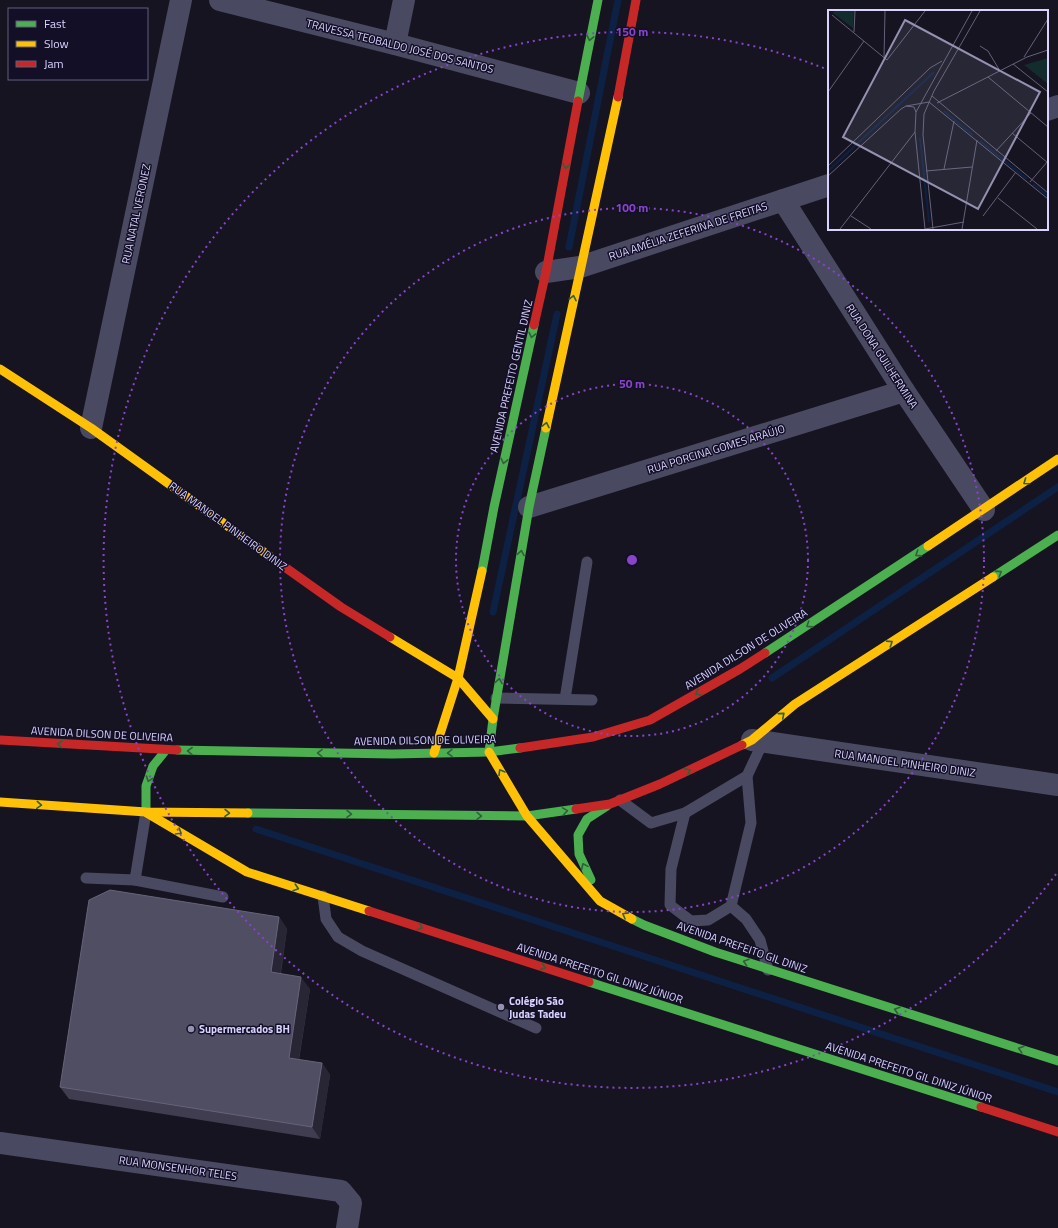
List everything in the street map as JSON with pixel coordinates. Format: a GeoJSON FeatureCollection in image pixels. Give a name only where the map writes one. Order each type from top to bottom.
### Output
{"type":"FeatureCollection","features":[{"type":"Feature","properties":{"kind":"street","name":"RUA NATAL VERONEZ"},"geometry":{"type":"LineString","coordinates":[[91,428],[181,0]]}},
{"type":"Feature","properties":{"kind":"street","name":"TRAVESSA TEOBALDO JOSÉ DOS SANTOS"},"geometry":{"type":"LineString","coordinates":[[220,0],[395,44],[579,93]]}},
{"type":"Feature","properties":{"kind":"street"},"geometry":{"type":"LineString","coordinates":[[395,44],[404,0]]}},
{"type":"Feature","properties":{"kind":"street","name":"AVENIDA PREFEITO GENTIL DINIZ"},"geometry":{"type":"LineString","coordinates":[[434,753],[458,678],[475,605],[494,507],[546,272],[598,0]]}},
{"type":"Feature","properties":{"kind":"street"},"geometry":{"type":"LineString","coordinates":[[489,752],[496,698],[529,507],[617,102],[636,0]]}},
{"type":"Feature","properties":{"kind":"street"},"geometry":{"type":"LineString","coordinates":[[1048,110],[1058,106]]}},
{"type":"Feature","properties":{"kind":"street","name":"RUA AMÉLIA ZEFERINA DE FREITAS"},"geometry":{"type":"LineString","coordinates":[[546,272],[580,267],[828,185]]}},
{"type":"Feature","properties":{"kind":"street","name":"RUA DONA GUILHERMINA"},"geometry":{"type":"LineString","coordinates":[[783,200],[904,391],[984,510]]}},
{"type":"Feature","properties":{"kind":"street","name":"RUA MANOEL PINHEIRO DINIZ"},"geometry":{"type":"LineString","coordinates":[[1,371],[91,428],[340,607],[458,678]]}},
{"type":"Feature","properties":{"kind":"street","name":"RUA PORCINA GOMES ARAÚJO"},"geometry":{"type":"LineString","coordinates":[[529,507],[904,391]]}},
{"type":"Feature","properties":{"kind":"street","name":"AVENIDA DILSON DE OLIVEIRA"},"geometry":{"type":"LineString","coordinates":[[0,740],[166,750],[392,754],[489,752],[593,737],[650,720],[740,669],[1058,460]]}},
{"type":"Feature","properties":{"kind":"street"},"geometry":{"type":"LineString","coordinates":[[600,901],[580,854],[578,835],[587,819],[615,802],[660,784],[757,741],[795,704],[1058,535]]}},
{"type":"Feature","properties":{"kind":"street"},"geometry":{"type":"LineString","coordinates":[[458,678],[493,719]]}},
{"type":"Feature","properties":{"kind":"street","name":"RUA MANOEL PINHEIRO DINIZ"},"geometry":{"type":"LineString","coordinates":[[757,741],[1058,785]]}},
{"type":"Feature","properties":{"kind":"street"},"geometry":{"type":"LineString","coordinates":[[146,812],[146,786],[153,766],[166,750]]}},
{"type":"Feature","properties":{"kind":"street","name":"AVENIDA PREFEITO GIL DINIZ"},"geometry":{"type":"LineString","coordinates":[[489,752],[527,816],[600,901],[644,925],[768,970],[1058,1061]]}},
{"type":"Feature","properties":{"kind":"street"},"geometry":{"type":"LineString","coordinates":[[0,802],[146,812],[527,816],[615,802]]}},
{"type":"Feature","properties":{"kind":"street","name":"AVENIDA PREFEITO GIL DINIZ JÚNIOR"},"geometry":{"type":"LineString","coordinates":[[146,812],[247,872],[1058,1132]]}},
{"type":"Feature","properties":{"kind":"street","name":"RUA MONSENHOR TELES"},"geometry":{"type":"LineString","coordinates":[[0,1143],[341,1192],[351,1203],[347,1228]]}},
{"type":"Feature","properties":{"kind":"lane"},"geometry":{"type":"LineString","coordinates":[[565,699],[587,562]]}},
{"type":"Feature","properties":{"kind":"lane"},"geometry":{"type":"LineString","coordinates":[[496,698],[592,700]]}},
{"type":"Feature","properties":{"kind":"lane"},"geometry":{"type":"LineString","coordinates":[[685,813],[671,869],[670,904],[691,921],[708,920],[731,906],[751,823],[747,776],[757,741]]}},
{"type":"Feature","properties":{"kind":"lane"},"geometry":{"type":"LineString","coordinates":[[615,802],[651,823],[685,813],[747,776]]}},
{"type":"Feature","properties":{"kind":"lane"},"geometry":{"type":"LineString","coordinates":[[135,880],[146,812]]}},
{"type":"Feature","properties":{"kind":"lane"},"geometry":{"type":"LineString","coordinates":[[86,878],[135,880],[223,897]]}},
{"type":"Feature","properties":{"kind":"lane"},"geometry":{"type":"LineString","coordinates":[[323,896],[326,919],[338,937],[362,951],[536,1028]]}},
{"type":"Feature","properties":{"kind":"lane"},"geometry":{"type":"LineString","coordinates":[[731,906],[746,920],[760,940],[768,970]]}},
{"type":"Feature","properties":{"kind":"building","name":"Supermercados BH"},"geometry":{"type":"Polygon","coordinates":[[[110,890],[279,917],[271,972],[301,977],[289,1058],[322,1063],[312,1127],[60,1087],[89,900],[110,890]]]}},
{"type":"Feature","properties":{"kind":"waterway"},"geometry":{"type":"LineString","coordinates":[[569,247],[618,0]]}},
{"type":"Feature","properties":{"kind":"waterway"},"geometry":{"type":"LineString","coordinates":[[493,612],[557,314]]}},
{"type":"Feature","properties":{"kind":"waterway"},"geometry":{"type":"LineString","coordinates":[[772,678],[1058,487]]}},
{"type":"Feature","properties":{"kind":"waterway"},"geometry":{"type":"LineString","coordinates":[[256,829],[1058,1092]]}},
{"type":"Feature","properties":{"kind":"traffic: fast"},"geometry":{"type":"LineString","coordinates":[[578,101],[598,0]]}},
{"type":"Feature","properties":{"kind":"traffic: fast"},"geometry":{"type":"LineString","coordinates":[[482,571],[494,507],[534,325]]}},
{"type":"Feature","properties":{"kind":"traffic: fast"},"geometry":{"type":"LineString","coordinates":[[489,752],[493,719],[529,507],[546,428]]}},
{"type":"Feature","properties":{"kind":"traffic: fast"},"geometry":{"type":"LineString","coordinates":[[993,577],[1058,535]]}},
{"type":"Feature","properties":{"kind":"traffic: fast"},"geometry":{"type":"LineString","coordinates":[[765,653],[928,546]]}},
{"type":"Feature","properties":{"kind":"traffic: fast"},"geometry":{"type":"LineString","coordinates":[[177,750],[392,754],[489,752],[520,748]]}},
{"type":"Feature","properties":{"kind":"traffic: fast"},"geometry":{"type":"LineString","coordinates":[[146,812],[146,786],[153,766],[166,750]]}},
{"type":"Feature","properties":{"kind":"traffic: fast"},"geometry":{"type":"LineString","coordinates":[[591,880],[579,854],[578,835],[587,819],[607,806]]}},
{"type":"Feature","properties":{"kind":"traffic: fast"},"geometry":{"type":"LineString","coordinates":[[248,813],[527,816],[576,809]]}},
{"type":"Feature","properties":{"kind":"traffic: fast"},"geometry":{"type":"LineString","coordinates":[[632,919],[715,952],[1058,1061]]}},
{"type":"Feature","properties":{"kind":"traffic: fast"},"geometry":{"type":"LineString","coordinates":[[589,982],[981,1107]]}},
{"type":"Feature","properties":{"kind":"traffic: slow"},"geometry":{"type":"LineString","coordinates":[[546,428],[618,97]]}},
{"type":"Feature","properties":{"kind":"traffic: slow"},"geometry":{"type":"LineString","coordinates":[[0,369],[91,428],[272,558]]}},
{"type":"Feature","properties":{"kind":"traffic: slow"},"geometry":{"type":"LineString","coordinates":[[928,546],[1058,459]]}},
{"type":"Feature","properties":{"kind":"traffic: slow"},"geometry":{"type":"LineString","coordinates":[[434,753],[458,678],[482,571]]}},
{"type":"Feature","properties":{"kind":"traffic: slow"},"geometry":{"type":"LineString","coordinates":[[742,745],[752,740],[795,704],[993,577]]}},
{"type":"Feature","properties":{"kind":"traffic: slow"},"geometry":{"type":"LineString","coordinates":[[390,637],[458,678],[493,719]]}},
{"type":"Feature","properties":{"kind":"traffic: slow"},"geometry":{"type":"LineString","coordinates":[[489,752],[527,816],[600,901],[632,919]]}},
{"type":"Feature","properties":{"kind":"traffic: slow"},"geometry":{"type":"LineString","coordinates":[[0,802],[146,812],[248,813]]}},
{"type":"Feature","properties":{"kind":"traffic: slow"},"geometry":{"type":"LineString","coordinates":[[147,813],[247,872],[369,911]]}},
{"type":"Feature","properties":{"kind":"traffic: jam"},"geometry":{"type":"LineString","coordinates":[[618,97],[636,0]]}},
{"type":"Feature","properties":{"kind":"traffic: jam"},"geometry":{"type":"LineString","coordinates":[[534,325],[546,272],[578,101]]}},
{"type":"Feature","properties":{"kind":"traffic: jam"},"geometry":{"type":"LineString","coordinates":[[272,558],[341,607],[390,637]]}},
{"type":"Feature","properties":{"kind":"traffic: jam"},"geometry":{"type":"LineString","coordinates":[[520,748],[593,737],[650,720],[740,669],[765,653]]}},
{"type":"Feature","properties":{"kind":"traffic: jam"},"geometry":{"type":"LineString","coordinates":[[0,740],[177,750]]}},
{"type":"Feature","properties":{"kind":"traffic: jam"},"geometry":{"type":"LineString","coordinates":[[576,809],[610,804],[660,784],[742,745]]}},
{"type":"Feature","properties":{"kind":"traffic: jam"},"geometry":{"type":"LineString","coordinates":[[369,911],[589,982]]}},
{"type":"Feature","properties":{"kind":"traffic: jam"},"geometry":{"type":"LineString","coordinates":[[981,1107],[1058,1132]]}},
{"type":"Feature","properties":{"kind":"place","name":"Colégio São Judas Tadeu"},"geometry":{"type":"Point","coordinates":[501,1007]}},
{"type":"Feature","properties":{"kind":"place","name":"Supermercados BH"},"geometry":{"type":"Point","coordinates":[191,1029]}}]}
